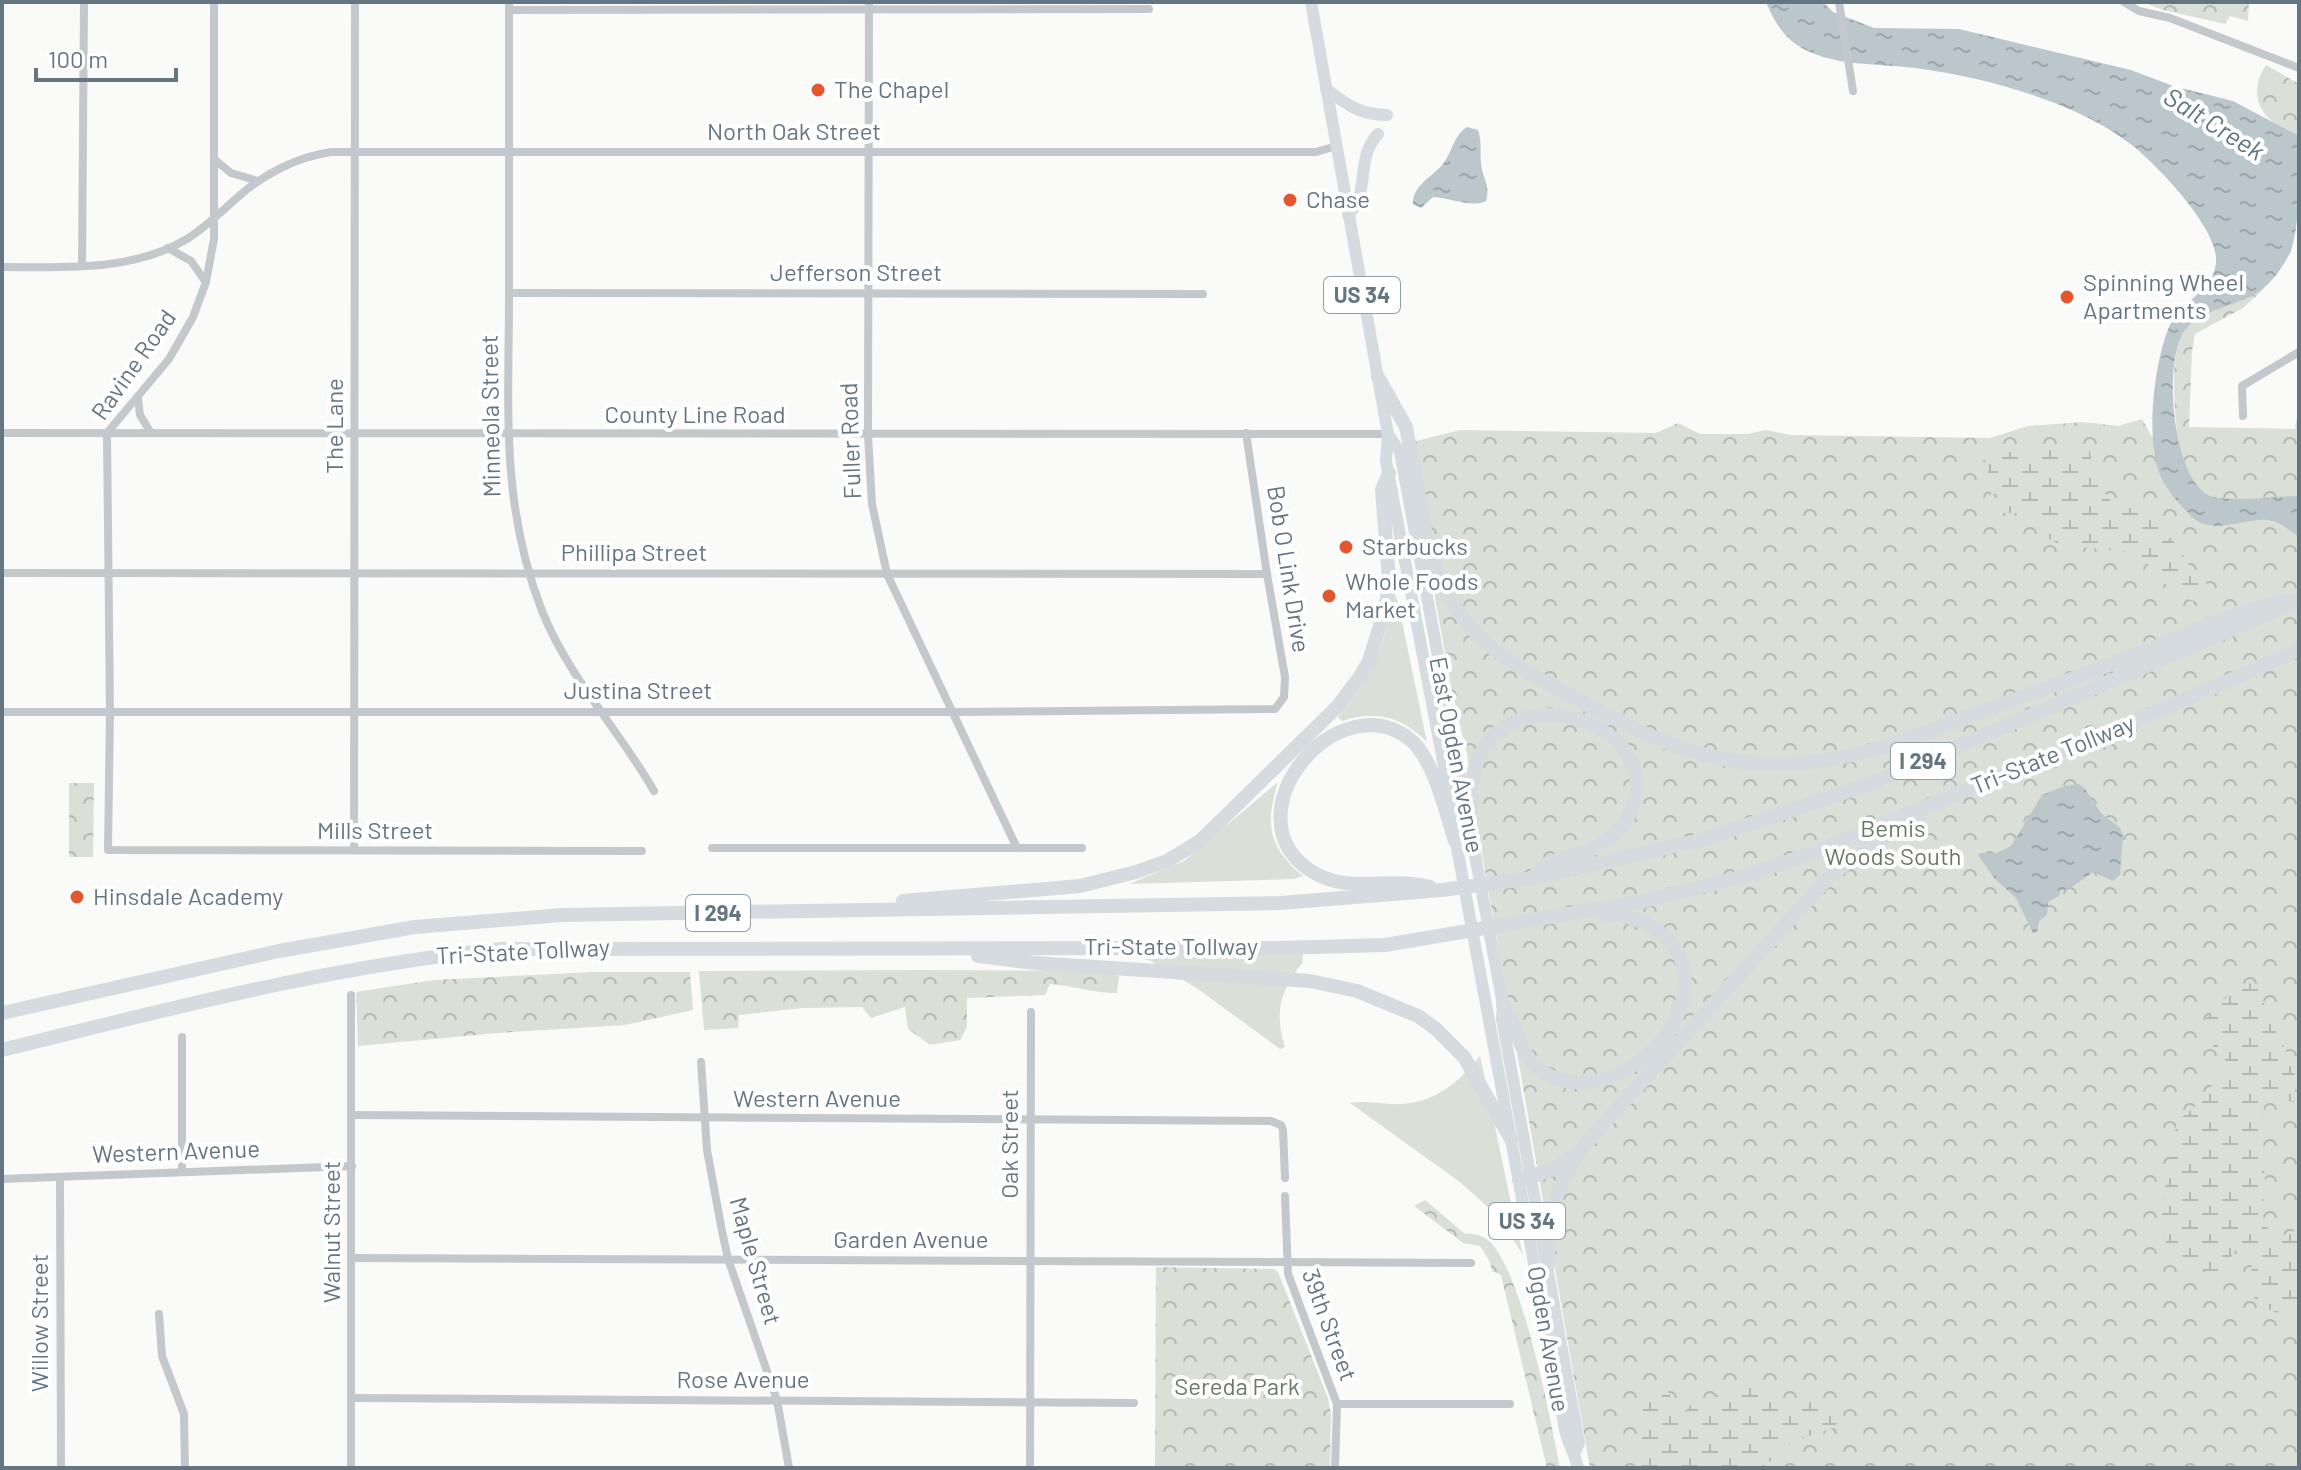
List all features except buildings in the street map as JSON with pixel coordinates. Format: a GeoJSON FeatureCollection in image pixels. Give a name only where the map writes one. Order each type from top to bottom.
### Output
{"type":"FeatureCollection","features":[{"type":"Feature","properties":{"kind":"highway"},"geometry":{"type":"LineString","coordinates":[[1378,377],[1406,427],[1435,570],[1448,598],[1477,635],[1508,662],[1629,727],[1705,755],[1726,760],[1784,764],[1816,763],[1870,753],[2098,670],[2257,606],[2299,600]]}},
{"type":"Feature","properties":{"kind":"highway"},"geometry":{"type":"LineString","coordinates":[[836,911],[859,905],[1080,886],[1167,861],[1200,841],[1337,707],[1369,661],[1377,641],[1387,593],[1388,545],[1382,490],[1389,473]]}},
{"type":"Feature","properties":{"kind":"highway","name":"Tri-State Tollway"},"geometry":{"type":"LineString","coordinates":[[2,1013],[279,951],[415,927],[562,915],[1280,903],[1442,890],[1533,878],[1705,839],[1867,785],[2299,600]]}},
{"type":"Feature","properties":{"kind":"highway","name":"Tri-State Tollway"},"geometry":{"type":"LineString","coordinates":[[2,1050],[282,982],[430,956],[502,949],[1385,945],[1537,921],[1644,901],[1745,876],[1809,854],[2115,730],[2299,650]]}},
{"type":"Feature","properties":{"kind":"highway"},"geometry":{"type":"LineString","coordinates":[[1472,838],[1472,777],[1486,744],[1496,731],[1521,718],[1553,715],[1579,719],[1602,728],[1624,749],[1634,771],[1635,786],[1629,813],[1622,825],[1604,842],[1588,851],[1547,862],[1533,878]]}},
{"type":"Feature","properties":{"kind":"highway"},"geometry":{"type":"LineString","coordinates":[[1442,890],[1410,881],[1370,884],[1336,882],[1309,869],[1293,852],[1283,834],[1281,809],[1284,793],[1297,768],[1329,738],[1348,728],[1368,725],[1386,727],[1413,742],[1423,755],[1455,841]]}},
{"type":"Feature","properties":{"kind":"highway"},"geometry":{"type":"LineString","coordinates":[[1547,1268],[1552,1206],[1566,1171],[1580,1152],[1830,876],[1875,842],[1922,818],[1962,791]]}},
{"type":"Feature","properties":{"kind":"highway"},"geometry":{"type":"LineString","coordinates":[[1503,1005],[1511,1017],[1515,1035],[1526,1057],[1557,1079],[1582,1083],[1614,1075],[1648,1053],[1681,1008],[1685,980],[1683,965],[1669,940],[1647,922],[1618,914],[1537,921]]}},
{"type":"Feature","properties":{"kind":"highway"},"geometry":{"type":"LineString","coordinates":[[918,949],[1035,963],[1310,981],[1357,991],[1418,1016],[1436,1029],[1464,1057],[1511,1139]]}},
{"type":"Feature","properties":{"kind":"highway"},"geometry":{"type":"LineString","coordinates":[[1525,1179],[1551,1170],[1580,1152]]}},
{"type":"Feature","properties":{"kind":"main road","name":"East Ogden Avenue"},"geometry":{"type":"LineString","coordinates":[[1311,2],[1388,434],[1386,461],[1453,814],[1455,841],[1482,987]]}},
{"type":"Feature","properties":{"kind":"main road"},"geometry":{"type":"LineString","coordinates":[[1326,89],[1352,109],[1369,115],[1387,115]]}},
{"type":"Feature","properties":{"kind":"main road"},"geometry":{"type":"LineString","coordinates":[[1348,215],[1359,200],[1363,160],[1370,143],[1378,134]]}},
{"type":"Feature","properties":{"kind":"main road","name":"East Ogden Avenue"},"geometry":{"type":"LineString","coordinates":[[1388,434],[1400,452],[1499,985]]}},
{"type":"Feature","properties":{"kind":"main road","name":"Ogden Avenue"},"geometry":{"type":"LineString","coordinates":[[1499,985],[1525,1179],[1567,1441],[1575,1452],[1578,1468]]}},
{"type":"Feature","properties":{"kind":"main road","name":"Ogden Avenue"},"geometry":{"type":"LineString","coordinates":[[1482,987],[1511,1139],[1525,1179],[1547,1268],[1579,1443],[1575,1452]]}},
{"type":"Feature","properties":{"kind":"street"},"geometry":{"type":"LineString","coordinates":[[82,266],[84,2]]}},
{"type":"Feature","properties":{"kind":"street","name":"Ravine Road"},"geometry":{"type":"LineString","coordinates":[[108,850],[107,433],[138,399],[176,347],[193,317],[206,282],[212,254],[214,219],[214,2]]}},
{"type":"Feature","properties":{"kind":"street","name":"The Lane"},"geometry":{"type":"LineString","coordinates":[[354,850],[355,2]]}},
{"type":"Feature","properties":{"kind":"street"},"geometry":{"type":"LineString","coordinates":[[1839,2],[1853,91]]}},
{"type":"Feature","properties":{"kind":"street"},"geometry":{"type":"LineString","coordinates":[[2124,2],[2139,11],[2170,18],[2299,68]]}},
{"type":"Feature","properties":{"kind":"street"},"geometry":{"type":"LineString","coordinates":[[509,6],[1149,9]]}},
{"type":"Feature","properties":{"kind":"street","name":"Minneola Street"},"geometry":{"type":"LineString","coordinates":[[509,6],[508,435],[514,513],[528,573],[554,639],[654,791]]}},
{"type":"Feature","properties":{"kind":"street","name":"Fuller Road"},"geometry":{"type":"LineString","coordinates":[[869,6],[868,435],[872,504],[887,574],[1017,848]]}},
{"type":"Feature","properties":{"kind":"street","name":"North Oak Street"},"geometry":{"type":"LineString","coordinates":[[2,267],[112,264],[168,248],[214,219],[258,181],[314,154],[355,150],[1319,152],[1336,146]]}},
{"type":"Feature","properties":{"kind":"street"},"geometry":{"type":"LineString","coordinates":[[214,159],[231,173],[258,181]]}},
{"type":"Feature","properties":{"kind":"street"},"geometry":{"type":"LineString","coordinates":[[168,248],[191,261],[206,282]]}},
{"type":"Feature","properties":{"kind":"street","name":"Jefferson Street"},"geometry":{"type":"LineString","coordinates":[[509,293],[1203,294]]}},
{"type":"Feature","properties":{"kind":"street"},"geometry":{"type":"LineString","coordinates":[[2243,416],[2242,386],[2299,352]]}},
{"type":"Feature","properties":{"kind":"street"},"geometry":{"type":"LineString","coordinates":[[138,399],[140,415],[151,433]]}},
{"type":"Feature","properties":{"kind":"street","name":"County Line Road"},"geometry":{"type":"LineString","coordinates":[[2,433],[1388,434]]}},
{"type":"Feature","properties":{"kind":"street","name":"Bob O Link Drive"},"geometry":{"type":"LineString","coordinates":[[1246,433],[1285,677],[1284,697],[1275,709]]}},
{"type":"Feature","properties":{"kind":"street","name":"Phillipa Street"},"geometry":{"type":"LineString","coordinates":[[2,573],[1267,574]]}},
{"type":"Feature","properties":{"kind":"street","name":"Justina Street"},"geometry":{"type":"LineString","coordinates":[[2,712],[1275,709]]}},
{"type":"Feature","properties":{"kind":"street"},"geometry":{"type":"LineString","coordinates":[[712,848],[1082,848]]}},
{"type":"Feature","properties":{"kind":"street","name":"Mills Street"},"geometry":{"type":"LineString","coordinates":[[108,850],[642,851]]}},
{"type":"Feature","properties":{"kind":"street","name":"Walnut Street"},"geometry":{"type":"LineString","coordinates":[[351,995],[351,1468]]}},
{"type":"Feature","properties":{"kind":"street","name":"Oak Street"},"geometry":{"type":"LineString","coordinates":[[1030,1468],[1031,1012]]}},
{"type":"Feature","properties":{"kind":"street"},"geometry":{"type":"LineString","coordinates":[[182,1037],[182,1171]]}},
{"type":"Feature","properties":{"kind":"street","name":"Maple Street"},"geometry":{"type":"LineString","coordinates":[[701,1062],[707,1150],[728,1259],[777,1400],[789,1468]]}},
{"type":"Feature","properties":{"kind":"street","name":"Western Avenue"},"geometry":{"type":"LineString","coordinates":[[352,1115],[1271,1121],[1281,1125],[1284,1135],[1285,1178]]}},
{"type":"Feature","properties":{"kind":"street","name":"Western Avenue"},"geometry":{"type":"LineString","coordinates":[[2,1179],[352,1166]]}},
{"type":"Feature","properties":{"kind":"street","name":"Willow Street"},"geometry":{"type":"LineString","coordinates":[[60,1177],[61,1468]]}},
{"type":"Feature","properties":{"kind":"street","name":"39th Street"},"geometry":{"type":"LineString","coordinates":[[1285,1196],[1286,1263],[1337,1404],[1335,1468]]}},
{"type":"Feature","properties":{"kind":"street","name":"Garden Avenue"},"geometry":{"type":"LineString","coordinates":[[352,1258],[1471,1263]]}},
{"type":"Feature","properties":{"kind":"street"},"geometry":{"type":"LineString","coordinates":[[159,1314],[162,1356],[184,1414],[185,1468]]}},
{"type":"Feature","properties":{"kind":"street","name":"Rose Avenue"},"geometry":{"type":"LineString","coordinates":[[352,1398],[1134,1403]]}},
{"type":"Feature","properties":{"kind":"street"},"geometry":{"type":"LineString","coordinates":[[1337,1404],[1510,1404]]}},
{"type":"Feature","properties":{"kind":"green space"},"geometry":{"type":"Polygon","coordinates":[[[2142,2],[2249,2],[2248,21],[2230,16],[2225,24],[2142,2]]]}},
{"type":"Feature","properties":{"kind":"green space"},"geometry":{"type":"Polygon","coordinates":[[[2266,65],[2299,84],[2299,136],[2276,125],[2262,109],[2257,89],[2266,65]]]}},
{"type":"Feature","properties":{"kind":"green space","name":"Bemis Woods South"},"geometry":{"type":"Polygon","coordinates":[[[2265,288],[2243,308],[2195,334],[2189,427],[2295,429],[2299,406],[2299,1468],[1590,1468],[1467,754],[1434,591],[1412,442],[1460,430],[1656,433],[1678,423],[1700,434],[1748,434],[1766,430],[1791,435],[1990,438],[2028,426],[2083,422],[2118,426],[2142,419],[2154,440],[2178,441],[2174,383],[2180,339],[2186,329],[2203,315],[2265,288]]]}},
{"type":"Feature","properties":{"kind":"green space"},"geometry":{"type":"Polygon","coordinates":[[[2056,445],[2089,445],[2095,470],[2108,497],[2120,507],[2147,508],[2178,546],[2188,564],[2211,588],[2194,601],[2175,595],[2138,553],[2061,545],[2041,535],[2032,513],[2003,513],[2012,490],[1989,495],[1988,466],[1980,451],[1987,446],[2003,453],[2056,445]]]}},
{"type":"Feature","properties":{"kind":"green space"},"geometry":{"type":"Polygon","coordinates":[[[1394,592],[1427,742],[1408,726],[1388,718],[1366,716],[1342,721],[1338,717],[1376,659],[1394,592]]]}},
{"type":"Feature","properties":{"kind":"green space"},"geometry":{"type":"Polygon","coordinates":[[[1278,782],[1272,810],[1272,834],[1282,855],[1303,876],[1294,879],[1129,884],[1184,861],[1278,782]]]}},
{"type":"Feature","properties":{"kind":"green space"},"geometry":{"type":"Polygon","coordinates":[[[69,783],[94,783],[93,857],[69,857],[69,783]]]}},
{"type":"Feature","properties":{"kind":"green space"},"geometry":{"type":"Polygon","coordinates":[[[1114,951],[1302,951],[1303,962],[1289,982],[1281,1002],[1280,1023],[1285,1047],[1280,1049],[1198,989],[1151,961],[1114,951]]]}},
{"type":"Feature","properties":{"kind":"green space"},"geometry":{"type":"Polygon","coordinates":[[[699,971],[1102,971],[1119,976],[1117,993],[1050,984],[1045,995],[967,998],[967,1027],[960,1040],[930,1045],[908,1029],[905,1007],[871,1018],[862,1007],[803,1008],[739,1015],[738,1028],[704,1030],[699,971]]]}},
{"type":"Feature","properties":{"kind":"green space"},"geometry":{"type":"Polygon","coordinates":[[[593,972],[690,972],[693,1010],[625,1025],[358,1046],[356,992],[434,980],[593,972]]]}},
{"type":"Feature","properties":{"kind":"green space"},"geometry":{"type":"Polygon","coordinates":[[[2255,983],[2290,1058],[2295,1078],[2294,1102],[2266,1098],[2260,1127],[2265,1179],[2262,1215],[2268,1229],[2285,1235],[2299,1229],[2299,1314],[2293,1315],[2276,1312],[2255,1301],[2251,1273],[2254,1248],[2240,1242],[2230,1259],[2228,1271],[2212,1275],[2168,1247],[2159,1224],[2177,1121],[2197,1105],[2229,1064],[2214,1048],[2206,1018],[2239,984],[2255,983]]]}},
{"type":"Feature","properties":{"kind":"green space"},"geometry":{"type":"Polygon","coordinates":[[[1480,1056],[1523,1255],[1499,1217],[1460,1182],[1350,1103],[1401,1104],[1425,1099],[1455,1083],[1480,1056]]]}},
{"type":"Feature","properties":{"kind":"green space"},"geometry":{"type":"Polygon","coordinates":[[[1425,1200],[1465,1234],[1488,1240],[1500,1256],[1512,1281],[1533,1347],[1560,1468],[1547,1468],[1501,1275],[1492,1271],[1480,1246],[1463,1243],[1414,1206],[1425,1200]]]}},
{"type":"Feature","properties":{"kind":"green space","name":"Sereda Park"},"geometry":{"type":"Polygon","coordinates":[[[1156,1267],[1274,1269],[1278,1272],[1328,1398],[1331,1414],[1330,1468],[1155,1468],[1156,1267]]]}},
{"type":"Feature","properties":{"kind":"green space"},"geometry":{"type":"Polygon","coordinates":[[[1769,1383],[1780,1403],[1826,1402],[1838,1422],[1833,1428],[1794,1441],[1762,1468],[1640,1468],[1640,1437],[1647,1385],[1668,1391],[1677,1412],[1686,1412],[1693,1401],[1712,1400],[1720,1393],[1729,1394],[1741,1384],[1757,1389],[1769,1383]]]}},
{"type":"Feature","properties":{"kind":"water","name":"Salt Creek"},"geometry":{"type":"Polygon","coordinates":[[[1766,2],[1823,2],[1833,12],[1874,28],[1959,29],[2131,70],[2173,86],[2233,101],[2299,136],[2298,210],[2291,251],[2277,274],[2258,293],[2205,315],[2186,329],[2174,364],[2173,389],[2179,442],[2196,484],[2215,497],[2299,496],[2299,537],[2281,524],[2268,520],[2219,526],[2200,523],[2180,504],[2162,479],[2153,445],[2152,424],[2159,359],[2170,325],[2209,281],[2216,263],[2209,235],[2188,202],[2162,173],[2117,134],[2063,106],[2033,95],[1943,72],[1839,61],[1810,52],[1782,31],[1766,2]]]}},
{"type":"Feature","properties":{"kind":"water"},"geometry":{"type":"Polygon","coordinates":[[[1467,127],[1478,130],[1486,201],[1468,203],[1433,197],[1421,208],[1413,204],[1419,187],[1443,164],[1467,127]]]}},
{"type":"Feature","properties":{"kind":"water"},"geometry":{"type":"Polygon","coordinates":[[[2079,784],[2101,813],[2120,828],[2123,835],[2120,875],[2113,881],[2093,872],[2072,887],[2060,891],[2059,896],[2048,902],[2047,915],[2039,921],[2037,932],[2033,933],[2016,898],[1994,878],[1978,855],[1997,853],[2011,846],[2042,795],[2079,784]]]}},
{"type":"Feature","properties":{"kind":"place","name":"The Chapel"},"geometry":{"type":"Point","coordinates":[818,90]}},
{"type":"Feature","properties":{"kind":"place","name":"Chase"},"geometry":{"type":"Point","coordinates":[1290,200]}},
{"type":"Feature","properties":{"kind":"place","name":"Spinning Wheel Apartments"},"geometry":{"type":"Point","coordinates":[2067,297]}},
{"type":"Feature","properties":{"kind":"place","name":"Starbucks"},"geometry":{"type":"Point","coordinates":[1346,547]}},
{"type":"Feature","properties":{"kind":"place","name":"Whole Foods Market"},"geometry":{"type":"Point","coordinates":[1329,596]}},
{"type":"Feature","properties":{"kind":"place","name":"Hinsdale Academy"},"geometry":{"type":"Point","coordinates":[77,897]}}]}
